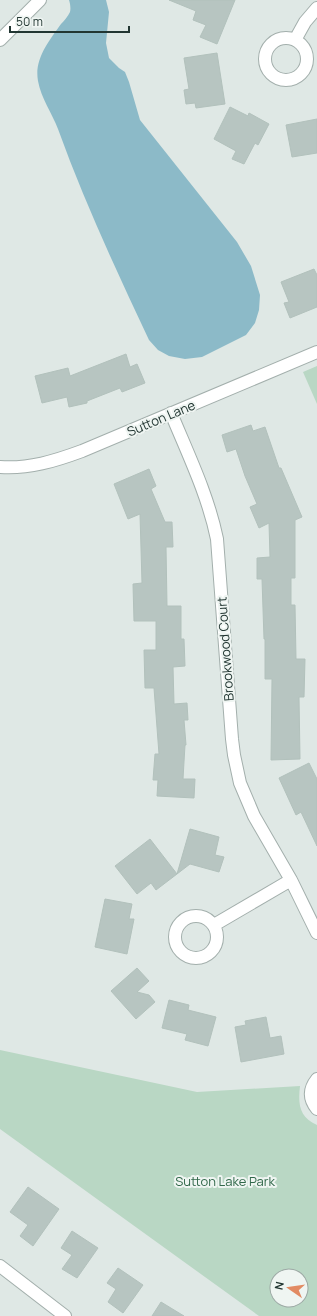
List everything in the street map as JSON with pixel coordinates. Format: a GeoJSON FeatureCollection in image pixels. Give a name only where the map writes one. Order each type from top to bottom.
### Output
{"type":"FeatureCollection","features":[{"type":"Feature","properties":{"kind":"street"},"geometry":{"type":"LineString","coordinates":[[0,40],[40,0]]}},
{"type":"Feature","properties":{"kind":"street"},"geometry":{"type":"LineString","coordinates":[[295,40],[305,22],[317,8]]}},
{"type":"Feature","properties":{"kind":"street","name":"Sutton Lane"},"geometry":{"type":"LineString","coordinates":[[0,467],[30,466],[58,460],[317,352]]}},
{"type":"Feature","properties":{"kind":"street","name":"Brookwood Court"},"geometry":{"type":"LineString","coordinates":[[171,413],[203,489],[214,520],[217,539],[232,739],[240,783],[254,816],[291,880],[317,933]]}},
{"type":"Feature","properties":{"kind":"street"},"geometry":{"type":"LineString","coordinates":[[214,925],[291,880]]}},
{"type":"Feature","properties":{"kind":"street"},"geometry":{"type":"LineString","coordinates":[[317,1079],[311,1091],[313,1104],[317,1109]]}},
{"type":"Feature","properties":{"kind":"street"},"geometry":{"type":"LineString","coordinates":[[0,1266],[65,1316]]}},
{"type":"Feature","properties":{"kind":"green space"},"geometry":{"type":"Polygon","coordinates":[[[317,366],[317,404],[303,372],[317,366]]]}},
{"type":"Feature","properties":{"kind":"green space","name":"Sutton Lake Park"},"geometry":{"type":"Polygon","coordinates":[[[0,1050],[197,1092],[300,1086],[299,1099],[303,1114],[311,1122],[317,1125],[317,1316],[259,1316],[0,1129],[0,1050]]]}},
{"type":"Feature","properties":{"kind":"water"},"geometry":{"type":"Polygon","coordinates":[[[69,0],[106,0],[109,12],[106,43],[109,58],[125,72],[140,120],[237,242],[251,266],[260,295],[259,310],[255,323],[246,335],[202,357],[185,359],[169,356],[158,350],[149,340],[101,235],[56,123],[39,87],[37,73],[40,58],[47,44],[70,12],[69,0]]]}},
{"type":"Feature","properties":{"kind":"building"},"geometry":{"type":"Polygon","coordinates":[[[169,0],[235,0],[217,44],[200,37],[206,25],[193,20],[196,11],[169,0]]]}},
{"type":"Feature","properties":{"kind":"building"},"geometry":{"type":"Polygon","coordinates":[[[217,53],[225,104],[196,108],[195,103],[186,104],[184,90],[189,89],[184,58],[217,53]]]}},
{"type":"Feature","properties":{"kind":"building"},"geometry":{"type":"Polygon","coordinates":[[[230,107],[248,116],[249,113],[269,124],[258,145],[255,143],[244,164],[232,159],[236,151],[214,139],[230,107]]]}},
{"type":"Feature","properties":{"kind":"building"},"geometry":{"type":"Polygon","coordinates":[[[317,119],[317,153],[292,157],[286,125],[317,119]]]}},
{"type":"Feature","properties":{"kind":"building"},"geometry":{"type":"Polygon","coordinates":[[[314,269],[317,275],[317,307],[290,318],[284,303],[289,302],[281,282],[314,269]]]}},
{"type":"Feature","properties":{"kind":"building"},"geometry":{"type":"Polygon","coordinates":[[[126,354],[130,367],[137,364],[145,383],[122,392],[120,388],[87,401],[87,403],[69,407],[67,397],[42,403],[35,376],[68,368],[70,376],[126,354]]]}},
{"type":"Feature","properties":{"kind":"building"},"geometry":{"type":"Polygon","coordinates":[[[251,425],[253,431],[265,427],[279,468],[281,468],[302,517],[295,520],[295,578],[291,578],[291,605],[295,605],[296,659],[305,659],[304,697],[299,697],[300,759],[271,760],[272,679],[265,679],[262,579],[257,579],[257,558],[270,557],[269,523],[259,528],[250,507],[257,504],[245,476],[236,449],[227,452],[222,435],[251,425]]]}},
{"type":"Feature","properties":{"kind":"building"},"geometry":{"type":"Polygon","coordinates":[[[149,469],[156,486],[151,489],[165,522],[172,522],[173,547],[166,547],[167,606],[181,606],[181,639],[184,639],[185,666],[173,667],[174,704],[187,703],[188,720],[184,720],[186,745],[183,779],[195,779],[194,798],[157,796],[158,780],[153,780],[155,754],[159,754],[154,688],[145,688],[144,650],[156,650],[156,621],[134,621],[133,584],[142,583],[140,514],[128,519],[114,484],[149,469]]]}},
{"type":"Feature","properties":{"kind":"building"},"geometry":{"type":"Polygon","coordinates":[[[309,763],[317,779],[317,846],[301,812],[296,815],[279,778],[309,763]]]}},
{"type":"Feature","properties":{"kind":"building"},"geometry":{"type":"Polygon","coordinates":[[[190,829],[219,837],[215,855],[224,857],[219,872],[190,864],[177,874],[190,829]]]}},
{"type":"Feature","properties":{"kind":"building"},"geometry":{"type":"Polygon","coordinates":[[[150,839],[177,874],[156,890],[151,883],[137,894],[115,866],[150,839]]]}},
{"type":"Feature","properties":{"kind":"building"},"geometry":{"type":"Polygon","coordinates":[[[105,899],[132,904],[129,919],[134,919],[127,954],[95,947],[105,899]]]}},
{"type":"Feature","properties":{"kind":"building"},"geometry":{"type":"Polygon","coordinates":[[[137,968],[149,981],[137,992],[149,995],[155,1002],[136,1019],[111,991],[137,968]]]}},
{"type":"Feature","properties":{"kind":"building"},"geometry":{"type":"Polygon","coordinates":[[[169,1000],[189,1005],[188,1010],[216,1017],[208,1046],[185,1040],[187,1034],[162,1028],[169,1000]]]}},
{"type":"Feature","properties":{"kind":"building"},"geometry":{"type":"Polygon","coordinates":[[[266,1017],[270,1038],[281,1036],[284,1054],[241,1062],[235,1027],[246,1025],[245,1021],[266,1017]]]}},
{"type":"Feature","properties":{"kind":"building"},"geometry":{"type":"Polygon","coordinates":[[[28,1187],[59,1209],[33,1246],[20,1236],[28,1225],[10,1212],[28,1187]]]}},
{"type":"Feature","properties":{"kind":"building"},"geometry":{"type":"Polygon","coordinates":[[[72,1231],[98,1248],[77,1278],[62,1269],[72,1255],[61,1248],[72,1231]]]}},
{"type":"Feature","properties":{"kind":"building"},"geometry":{"type":"Polygon","coordinates":[[[118,1268],[143,1285],[123,1313],[108,1302],[116,1289],[107,1283],[118,1268]]]}},
{"type":"Feature","properties":{"kind":"building"},"geometry":{"type":"Polygon","coordinates":[[[161,1302],[184,1316],[152,1316],[161,1302]]]}}]}
